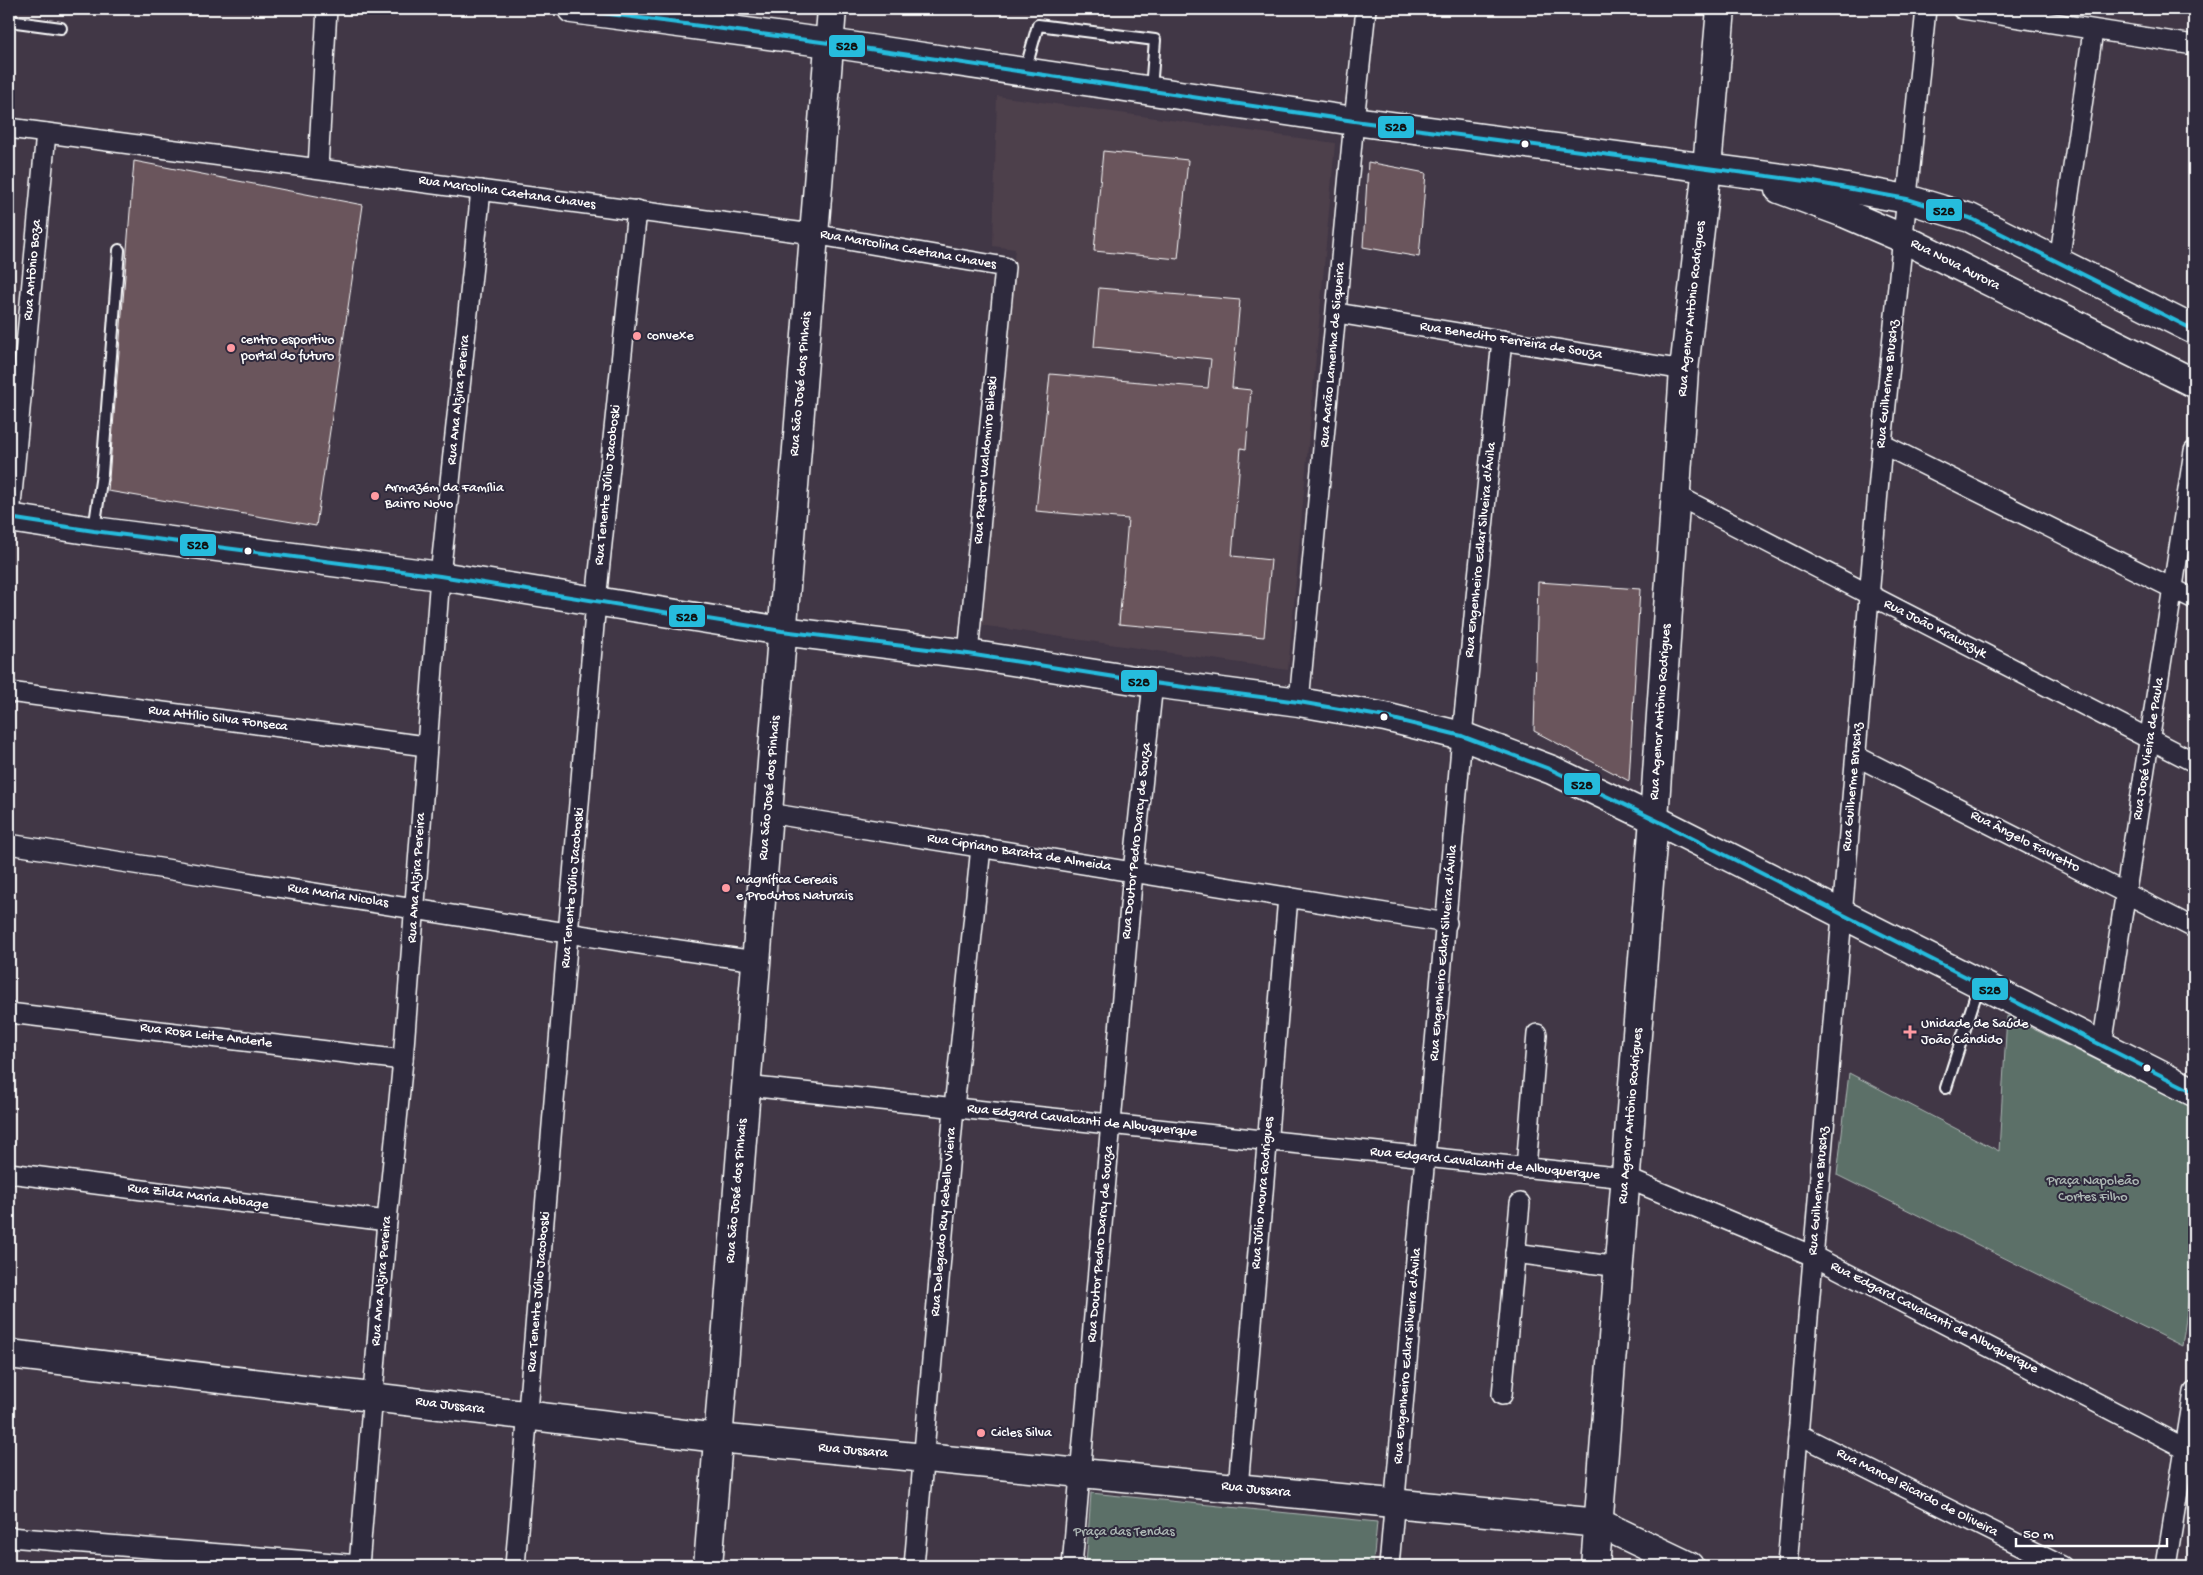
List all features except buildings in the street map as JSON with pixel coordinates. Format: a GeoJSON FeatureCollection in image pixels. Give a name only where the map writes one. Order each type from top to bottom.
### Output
{"type":"FeatureCollection","features":[{"type":"Feature","properties":{"kind":"street"},"geometry":{"type":"LineString","coordinates":[[318,168],[327,9]]}},
{"type":"Feature","properties":{"kind":"street","name":"Rua Nova Aurora"},"geometry":{"type":"LineString","coordinates":[[572,9],[829,43],[1354,121],[1814,182],[1907,199],[1970,218],[2194,330]]}},
{"type":"Feature","properties":{"kind":"street","name":"Rua São José dos Pinhais"},"geometry":{"type":"LineString","coordinates":[[708,1566],[832,9]]}},
{"type":"Feature","properties":{"kind":"street","name":"Rua Aarão Lamenha de Siqueira"},"geometry":{"type":"LineString","coordinates":[[1299,702],[1366,9]]}},
{"type":"Feature","properties":{"kind":"street","name":"Rua Agenor Antônio Rodrigues"},"geometry":{"type":"LineString","coordinates":[[1595,1566],[1654,819],[1684,370],[1707,167],[1721,9]]}},
{"type":"Feature","properties":{"kind":"street","name":"Rua Guilherme Bruschz"},"geometry":{"type":"LineString","coordinates":[[1787,1566],[1882,444],[1926,9]]}},
{"type":"Feature","properties":{"kind":"street"},"geometry":{"type":"LineString","coordinates":[[1962,9],[2194,46]]}},
{"type":"Feature","properties":{"kind":"street"},"geometry":{"type":"LineString","coordinates":[[2059,262],[2093,31]]}},
{"type":"Feature","properties":{"kind":"street","name":"Rua Marcolina Caetana Chaves"},"geometry":{"type":"LineString","coordinates":[[9,128],[814,234],[1005,267]]}},
{"type":"Feature","properties":{"kind":"street","name":"Rua Antônio Boza"},"geometry":{"type":"LineString","coordinates":[[9,526],[46,132]]}},
{"type":"Feature","properties":{"kind":"street","name":"Rua Nova Aurora"},"geometry":{"type":"LineString","coordinates":[[1707,167],[1789,192],[1902,238],[2194,383]]}},
{"type":"Feature","properties":{"kind":"street","name":"Rua Ana Alzira Pereira"},"geometry":{"type":"LineString","coordinates":[[359,1566],[387,1221],[403,1060],[440,576],[481,190]]}},
{"type":"Feature","properties":{"kind":"street","name":"Rua Tenente Júlio Jacoboski"},"geometry":{"type":"LineString","coordinates":[[515,1566],[570,935],[596,601],[637,210]]}},
{"type":"Feature","properties":{"kind":"street","name":"Rua Pastor Waldomiro Bileski"},"geometry":{"type":"LineString","coordinates":[[968,654],[1005,267]]}},
{"type":"Feature","properties":{"kind":"street","name":"Rua Benedito Ferreira de Souza"},"geometry":{"type":"LineString","coordinates":[[1337,313],[1684,370]]}},
{"type":"Feature","properties":{"kind":"street","name":"Rua Engenheiro Edlar Silveira d'Ávila"},"geometry":{"type":"LineString","coordinates":[[1389,1566],[1462,736],[1502,340]]}},
{"type":"Feature","properties":{"kind":"street"},"geometry":{"type":"LineString","coordinates":[[1882,444],[2194,599]]}},
{"type":"Feature","properties":{"kind":"street","name":"Rua José Vieira de Paula"},"geometry":{"type":"LineString","coordinates":[[2102,1046],[2194,451]]}},
{"type":"Feature","properties":{"kind":"street","name":"Rua João Krawczyk"},"geometry":{"type":"LineString","coordinates":[[1676,495],[2194,762]]}},
{"type":"Feature","properties":{"kind":"street"},"geometry":{"type":"LineString","coordinates":[[9,518],[94,532],[440,576],[782,630],[968,654],[1153,683],[1299,702],[1385,717],[1462,736],[1552,770],[1654,819],[2194,1092]]}},
{"type":"Feature","properties":{"kind":"street","name":"Rua Doutor Pedro Darcy de Souza"},"geometry":{"type":"LineString","coordinates":[[1072,1566],[1133,872],[1153,683]]}},
{"type":"Feature","properties":{"kind":"street","name":"Rua Attílio Silva Fonseca"},"geometry":{"type":"LineString","coordinates":[[9,692],[426,746]]}},
{"type":"Feature","properties":{"kind":"street","name":"Rua Ângelo Favretto"},"geometry":{"type":"LineString","coordinates":[[1856,756],[2194,928]]}},
{"type":"Feature","properties":{"kind":"street","name":"Rua Cipriano Barata de Almeida"},"geometry":{"type":"LineString","coordinates":[[768,813],[1447,923]]}},
{"type":"Feature","properties":{"kind":"street","name":"Rua Maria Nicolas"},"geometry":{"type":"LineString","coordinates":[[9,844],[415,908],[570,935],[756,961]]}},
{"type":"Feature","properties":{"kind":"street","name":"Rua Delegado Ruy Rebello Vieira"},"geometry":{"type":"LineString","coordinates":[[914,1566],[954,1108],[981,847]]}},
{"type":"Feature","properties":{"kind":"street","name":"Rua Júlio Moura Rodrigues"},"geometry":{"type":"LineString","coordinates":[[1238,1488],[1288,897]]}},
{"type":"Feature","properties":{"kind":"street","name":"Rua Rosa Leite Anderle"},"geometry":{"type":"LineString","coordinates":[[9,1013],[403,1060]]}},
{"type":"Feature","properties":{"kind":"street"},"geometry":{"type":"LineString","coordinates":[[1526,1168],[1537,1034]]}},
{"type":"Feature","properties":{"kind":"street","name":"Rua Edgard Cavalcanti de Albuquerque"},"geometry":{"type":"LineString","coordinates":[[746,1086],[1626,1178],[1813,1256],[2190,1451]]}},
{"type":"Feature","properties":{"kind":"street","name":"Rua Zilda Maria Abbage"},"geometry":{"type":"LineString","coordinates":[[9,1172],[387,1221]]}},
{"type":"Feature","properties":{"kind":"street"},"geometry":{"type":"LineString","coordinates":[[1502,1395],[1520,1202]]}},
{"type":"Feature","properties":{"kind":"street"},"geometry":{"type":"LineString","coordinates":[[1515,1253],[1619,1267]]}},
{"type":"Feature","properties":{"kind":"street","name":"Rua Jussara"},"geometry":{"type":"LineString","coordinates":[[9,1354],[718,1438],[1599,1523],[1689,1566]]}},
{"type":"Feature","properties":{"kind":"street"},"geometry":{"type":"LineString","coordinates":[[2166,1566],[2190,1451],[2194,1392]]}},
{"type":"Feature","properties":{"kind":"street","name":"Rua Manoel Ricardo de Oliveira"},"geometry":{"type":"LineString","coordinates":[[1798,1434],[2062,1566]]}},
{"type":"Feature","properties":{"kind":"street"},"geometry":{"type":"LineString","coordinates":[[9,1537],[359,1566]]}},
{"type":"Feature","properties":{"kind":"lane"},"geometry":{"type":"LineString","coordinates":[[9,21],[61,28]]}},
{"type":"Feature","properties":{"kind":"lane"},"geometry":{"type":"LineString","coordinates":[[1025,72],[1038,25],[1155,40],[1151,91]]}},
{"type":"Feature","properties":{"kind":"lane"},"geometry":{"type":"LineString","coordinates":[[94,532],[102,474],[120,250]]}},
{"type":"Feature","properties":{"kind":"lane"},"geometry":{"type":"LineString","coordinates":[[1946,1088],[1980,984]]}},
{"type":"Feature","properties":{"kind":"shaded area"},"geometry":{"type":"Polygon","coordinates":[[[997,96],[1335,143],[1288,670],[980,625],[1015,249],[993,246],[997,96]]]}},
{"type":"Feature","properties":{"kind":"green space","name":"Praça Napoleão Cortes Filho"},"geometry":{"type":"Polygon","coordinates":[[[2007,1016],[2194,1108],[2194,1263],[2182,1346],[1837,1175],[1849,1073],[1999,1151],[2007,1016]]]}},
{"type":"Feature","properties":{"kind":"green space","name":"Praça das Tendas"},"geometry":{"type":"Polygon","coordinates":[[[1091,1493],[1377,1522],[1373,1566],[1086,1566],[1091,1493]]]}},
{"type":"Feature","properties":{"kind":"transit line","name":"528"},"geometry":{"type":"LineString","coordinates":[[572,9],[829,43],[1354,121],[1813,182],[1907,199],[1970,218],[2194,330]]}},
{"type":"Feature","properties":{"kind":"transit line","name":"528"},"geometry":{"type":"LineString","coordinates":[[9,518],[94,531],[440,576],[782,631],[968,654],[1153,683],[1299,702],[1385,717],[1462,736],[1552,770],[1654,819],[2194,1092]]}},
{"type":"Feature","properties":{"kind":"place","name":"convexe"},"geometry":{"type":"Point","coordinates":[637,336]}},
{"type":"Feature","properties":{"kind":"place","name":"centro esportivo portal do futuro"},"geometry":{"type":"Point","coordinates":[231,348]}},
{"type":"Feature","properties":{"kind":"place","name":"Armazém da Família Bairro Novo"},"geometry":{"type":"Point","coordinates":[375,496]}},
{"type":"Feature","properties":{"kind":"place","name":"Magnífica Cereais e Produtos Naturais"},"geometry":{"type":"Point","coordinates":[726,888]}},
{"type":"Feature","properties":{"kind":"place","name":"Unidade de Saúde João Cândido"},"geometry":{"type":"Point","coordinates":[1910,1032]}},
{"type":"Feature","properties":{"kind":"place","name":"Cicles Silva"},"geometry":{"type":"Point","coordinates":[981,1433]}}]}
